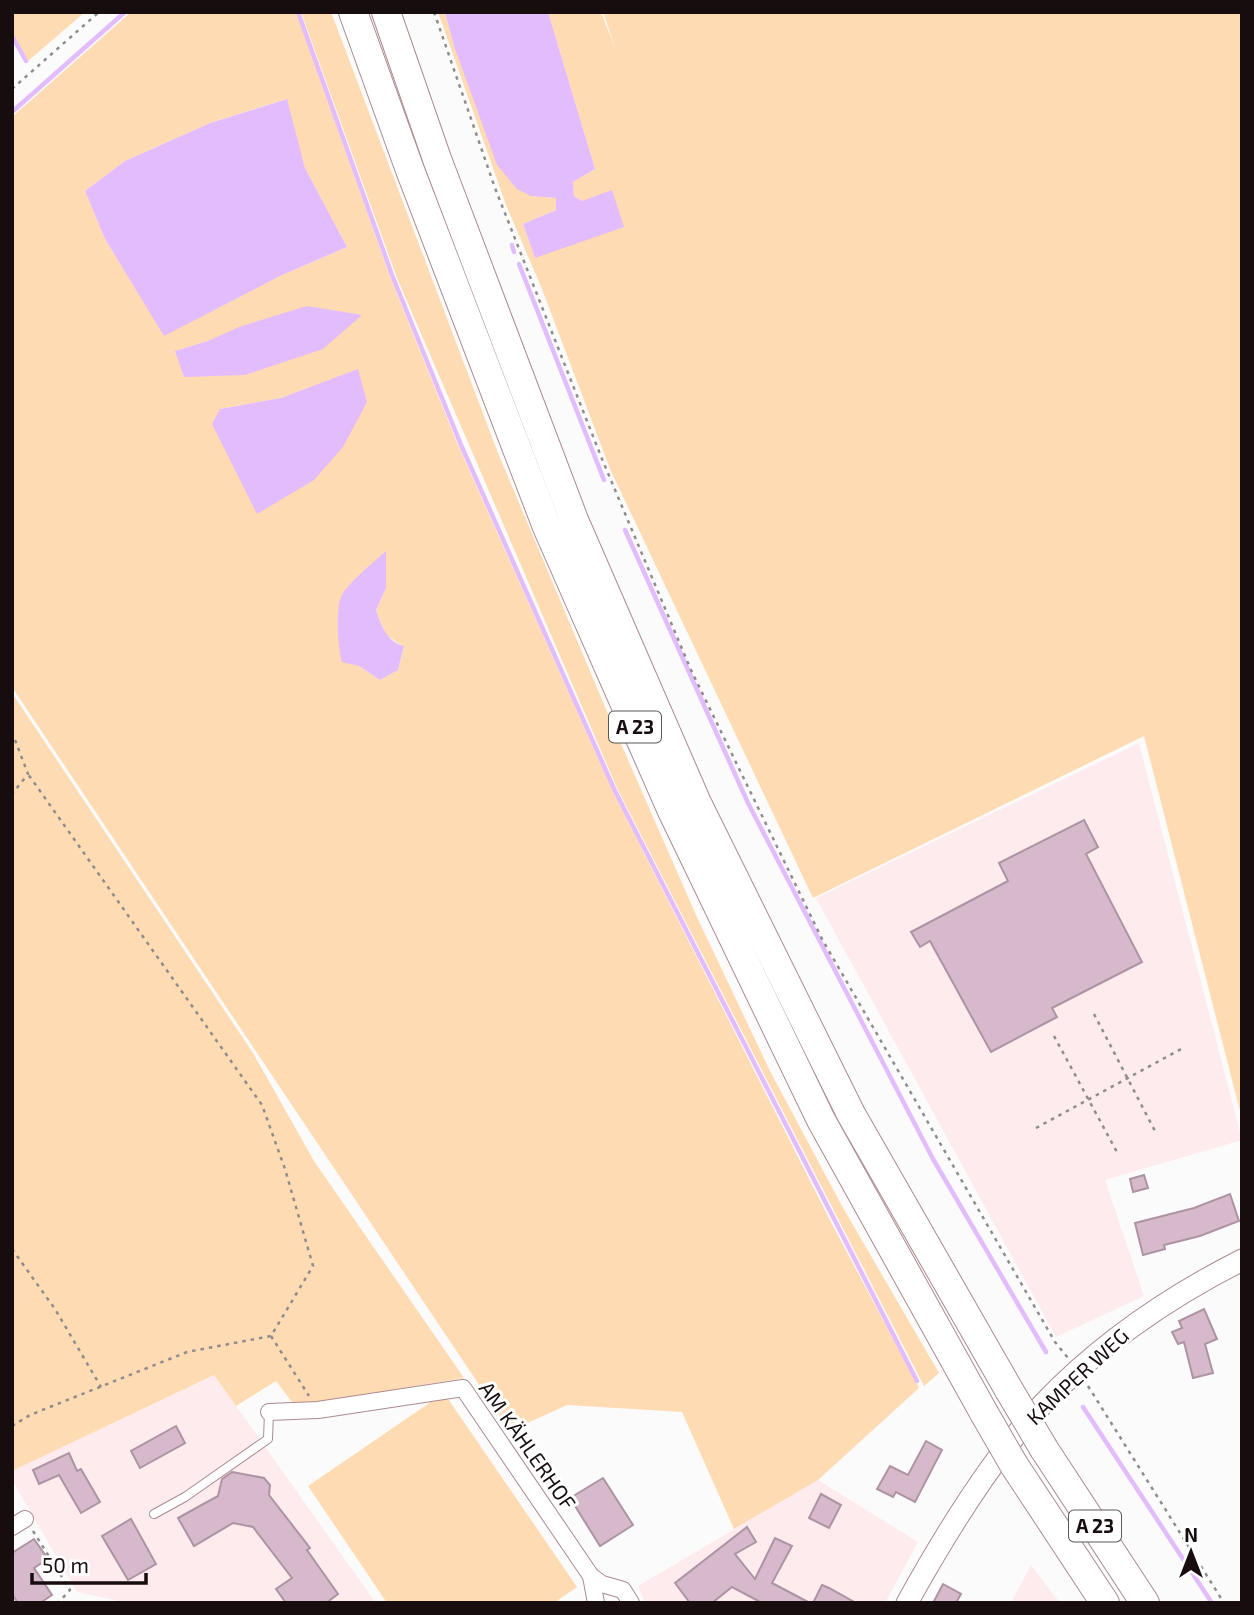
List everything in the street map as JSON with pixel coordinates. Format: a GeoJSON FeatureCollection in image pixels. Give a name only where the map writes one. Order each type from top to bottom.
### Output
{"type":"FeatureCollection","features":[{"type":"Feature","properties":{"kind":"highway","name":"A 23"},"geometry":{"type":"LineString","coordinates":[[353,12],[424,207],[543,514],[672,811],[821,1120],[1014,1465],[1105,1603]]}},
{"type":"Feature","properties":{"kind":"highway","name":"A 23"},"geometry":{"type":"LineString","coordinates":[[386,12],[441,172],[564,494],[697,803],[851,1114],[1009,1390],[1145,1603]]}},
{"type":"Feature","properties":{"kind":"main road","name":"KAMPER WEG"},"geometry":{"type":"LineString","coordinates":[[907,1603],[929,1563],[1004,1450],[1042,1404],[1078,1371],[1160,1306],[1203,1280],[1242,1261]]}},
{"type":"Feature","properties":{"kind":"street","name":"AM KÄHLERHOF"},"geometry":{"type":"LineString","coordinates":[[269,1412],[318,1410],[463,1388],[591,1576]]}},
{"type":"Feature","properties":{"kind":"street"},"geometry":{"type":"LineString","coordinates":[[591,1576],[596,1603]]}},
{"type":"Feature","properties":{"kind":"street"},"geometry":{"type":"LineString","coordinates":[[591,1576],[601,1584],[623,1590],[631,1603]]}},
{"type":"Feature","properties":{"kind":"lane"},"geometry":{"type":"LineString","coordinates":[[153,1514],[186,1497],[268,1439],[269,1412]]}},
{"type":"Feature","properties":{"kind":"path"},"geometry":{"type":"LineString","coordinates":[[12,89],[99,12]]}},
{"type":"Feature","properties":{"kind":"path"},"geometry":{"type":"LineString","coordinates":[[434,12],[495,188],[602,459],[691,670],[822,939],[1055,1342],[1078,1371],[1224,1603]]}},
{"type":"Feature","properties":{"kind":"path"},"geometry":{"type":"LineString","coordinates":[[12,732],[28,774],[262,1105],[285,1169],[313,1266],[271,1336],[252,1342],[187,1352],[30,1415],[12,1426]]}},
{"type":"Feature","properties":{"kind":"path"},"geometry":{"type":"LineString","coordinates":[[12,793],[28,774]]}},
{"type":"Feature","properties":{"kind":"path"},"geometry":{"type":"LineString","coordinates":[[1094,1014],[1156,1133]]}},
{"type":"Feature","properties":{"kind":"path"},"geometry":{"type":"LineString","coordinates":[[1054,1035],[1118,1154]]}},
{"type":"Feature","properties":{"kind":"path"},"geometry":{"type":"LineString","coordinates":[[1036,1128],[1183,1048]]}},
{"type":"Feature","properties":{"kind":"path"},"geometry":{"type":"LineString","coordinates":[[12,1249],[55,1309],[101,1387]]}},
{"type":"Feature","properties":{"kind":"path"},"geometry":{"type":"LineString","coordinates":[[271,1336],[318,1410]]}},
{"type":"Feature","properties":{"kind":"path"},"geometry":{"type":"LineString","coordinates":[[18,1523],[70,1590],[58,1603]]}},
{"type":"Feature","properties":{"kind":"shaded area"},"geometry":{"type":"Polygon","coordinates":[[[12,12],[85,12],[28,61],[12,34],[12,12]]]}},
{"type":"Feature","properties":{"kind":"shaded area"},"geometry":{"type":"Polygon","coordinates":[[[131,12],[296,12],[389,274],[458,445],[613,792],[833,1226],[919,1388],[818,1480],[734,1529],[682,1412],[567,1405],[510,1431],[12,687],[12,117],[131,12]],[[286,99],[210,123],[125,161],[85,191],[105,239],[164,335],[280,276],[347,247],[305,168],[286,99]],[[208,341],[176,351],[184,377],[208,341]],[[358,370],[281,398],[220,409],[366,402],[358,370]],[[386,552],[359,666],[380,680],[398,670],[404,647],[386,635],[376,610],[386,588],[386,552]]]}},
{"type":"Feature","properties":{"kind":"shaded area"},"geometry":{"type":"Polygon","coordinates":[[[301,12],[331,12],[498,453],[611,721],[696,915],[770,1071],[842,1206],[939,1373],[924,1386],[618,790],[397,278],[301,12]]]}},
{"type":"Feature","properties":{"kind":"shaded area"},"geometry":{"type":"Polygon","coordinates":[[[438,12],[445,12],[454,46],[531,196],[556,198],[556,210],[523,224],[535,258],[582,201],[574,196],[573,182],[595,169],[548,12],[601,12],[616,50],[603,12],[1242,12],[1242,1119],[1144,736],[813,898],[610,469],[542,289],[506,205],[438,12]]]}},
{"type":"Feature","properties":{"kind":"shaded area"},"geometry":{"type":"Polygon","coordinates":[[[445,12],[548,12],[595,169],[573,182],[574,196],[582,201],[612,190],[624,227],[535,258],[523,224],[556,210],[556,198],[531,196],[517,189],[497,165],[454,46],[445,12]]]}},
{"type":"Feature","properties":{"kind":"shaded area"},"geometry":{"type":"Polygon","coordinates":[[[287,99],[305,168],[347,247],[280,276],[164,336],[105,239],[85,191],[125,161],[210,123],[287,99]]]}},
{"type":"Feature","properties":{"kind":"shaded area"},"geometry":{"type":"Polygon","coordinates":[[[307,306],[362,315],[323,349],[245,375],[184,377],[175,351],[307,306]]]}},
{"type":"Feature","properties":{"kind":"shaded area"},"geometry":{"type":"Polygon","coordinates":[[[358,369],[367,402],[343,447],[314,480],[257,514],[212,424],[220,409],[281,398],[358,369]]]}},
{"type":"Feature","properties":{"kind":"shaded area"},"geometry":{"type":"Polygon","coordinates":[[[386,551],[386,588],[376,610],[389,637],[404,646],[398,670],[380,680],[359,666],[342,662],[338,618],[340,601],[346,589],[386,551]]]}},
{"type":"Feature","properties":{"kind":"shaded area"},"geometry":{"type":"Polygon","coordinates":[[[12,693],[253,1053],[314,1161],[464,1378],[295,1406],[276,1381],[236,1406],[214,1375],[12,1471],[12,693]]]}},
{"type":"Feature","properties":{"kind":"shaded area"},"geometry":{"type":"Polygon","coordinates":[[[1139,743],[1242,1140],[1105,1180],[1144,1296],[1056,1337],[816,898],[1139,743]]]}},
{"type":"Feature","properties":{"kind":"shaded area"},"geometry":{"type":"Polygon","coordinates":[[[214,1375],[376,1603],[129,1603],[77,1592],[12,1480],[12,1471],[214,1375]]]}},
{"type":"Feature","properties":{"kind":"shaded area"},"geometry":{"type":"Polygon","coordinates":[[[444,1393],[577,1587],[554,1603],[387,1603],[308,1486],[444,1393]]]}},
{"type":"Feature","properties":{"kind":"shaded area"},"geometry":{"type":"Polygon","coordinates":[[[818,1480],[918,1542],[885,1603],[645,1603],[638,1586],[818,1480]]]}},
{"type":"Feature","properties":{"kind":"shaded area"},"geometry":{"type":"Polygon","coordinates":[[[1031,1565],[1060,1603],[1011,1603],[1031,1565]]]}},
{"type":"Feature","properties":{"kind":"building"},"geometry":{"type":"Polygon","coordinates":[[[1084,820],[1098,847],[1086,854],[1142,962],[1052,1008],[1057,1017],[991,1052],[930,941],[920,947],[911,932],[1008,881],[999,863],[1084,820]]]}},
{"type":"Feature","properties":{"kind":"building"},"geometry":{"type":"Polygon","coordinates":[[[1144,1175],[1148,1188],[1133,1192],[1130,1179],[1144,1175]]]}},
{"type":"Feature","properties":{"kind":"building"},"geometry":{"type":"Polygon","coordinates":[[[1230,1194],[1239,1221],[1200,1236],[1164,1245],[1165,1249],[1143,1255],[1135,1223],[1194,1208],[1230,1194]]]}},
{"type":"Feature","properties":{"kind":"building"},"geometry":{"type":"Polygon","coordinates":[[[1204,1309],[1217,1339],[1205,1344],[1213,1373],[1193,1378],[1184,1342],[1178,1344],[1172,1332],[1182,1328],[1179,1321],[1204,1309]]]}},
{"type":"Feature","properties":{"kind":"building"},"geometry":{"type":"Polygon","coordinates":[[[176,1426],[185,1443],[140,1468],[131,1451],[176,1426]]]}},
{"type":"Feature","properties":{"kind":"building"},"geometry":{"type":"Polygon","coordinates":[[[926,1441],[942,1450],[915,1502],[896,1492],[893,1497],[877,1489],[890,1466],[908,1475],[926,1441]]]}},
{"type":"Feature","properties":{"kind":"building"},"geometry":{"type":"Polygon","coordinates":[[[69,1453],[77,1471],[81,1469],[100,1502],[81,1513],[59,1475],[39,1484],[33,1470],[69,1453]]]}},
{"type":"Feature","properties":{"kind":"building"},"geometry":{"type":"Polygon","coordinates":[[[232,1472],[264,1478],[270,1485],[269,1495],[310,1548],[307,1550],[338,1594],[326,1603],[286,1603],[276,1589],[292,1578],[253,1527],[233,1523],[194,1546],[178,1518],[218,1496],[222,1479],[232,1472]]]}},
{"type":"Feature","properties":{"kind":"building"},"geometry":{"type":"Polygon","coordinates":[[[603,1478],[633,1525],[600,1546],[570,1498],[603,1478]]]}},
{"type":"Feature","properties":{"kind":"building"},"geometry":{"type":"Polygon","coordinates":[[[821,1494],[841,1505],[829,1528],[809,1518],[821,1494]]]}},
{"type":"Feature","properties":{"kind":"building"},"geometry":{"type":"Polygon","coordinates":[[[131,1519],[156,1564],[128,1580],[102,1536],[131,1519]]]}},
{"type":"Feature","properties":{"kind":"building"},"geometry":{"type":"Polygon","coordinates":[[[747,1527],[756,1542],[735,1554],[755,1579],[775,1538],[792,1546],[772,1583],[810,1603],[762,1603],[732,1587],[712,1603],[690,1603],[675,1583],[747,1527]]]}},
{"type":"Feature","properties":{"kind":"building"},"geometry":{"type":"Polygon","coordinates":[[[34,1539],[48,1559],[34,1568],[52,1595],[40,1603],[18,1603],[12,1594],[12,1553],[34,1539]]]}},
{"type":"Feature","properties":{"kind":"building"},"geometry":{"type":"Polygon","coordinates":[[[943,1584],[961,1594],[956,1603],[933,1603],[943,1584]]]}},
{"type":"Feature","properties":{"kind":"building"},"geometry":{"type":"Polygon","coordinates":[[[822,1585],[829,1588],[856,1603],[813,1603],[822,1585]]]}},
{"type":"Feature","properties":{"kind":"waterway"},"geometry":{"type":"LineString","coordinates":[[12,112],[125,12]]}},
{"type":"Feature","properties":{"kind":"waterway"},"geometry":{"type":"LineString","coordinates":[[298,12],[392,275],[461,445],[615,791],[917,1381]]}},
{"type":"Feature","properties":{"kind":"waterway"},"geometry":{"type":"LineString","coordinates":[[12,36],[26,61]]}},
{"type":"Feature","properties":{"kind":"waterway"},"geometry":{"type":"LineString","coordinates":[[512,245],[514,252]]}},
{"type":"Feature","properties":{"kind":"waterway"},"geometry":{"type":"LineString","coordinates":[[519,264],[604,480]]}},
{"type":"Feature","properties":{"kind":"waterway"},"geometry":{"type":"LineString","coordinates":[[625,530],[748,803],[933,1159],[1046,1352]]}},
{"type":"Feature","properties":{"kind":"waterway"},"geometry":{"type":"LineString","coordinates":[[1083,1407],[1212,1603]]}}]}
